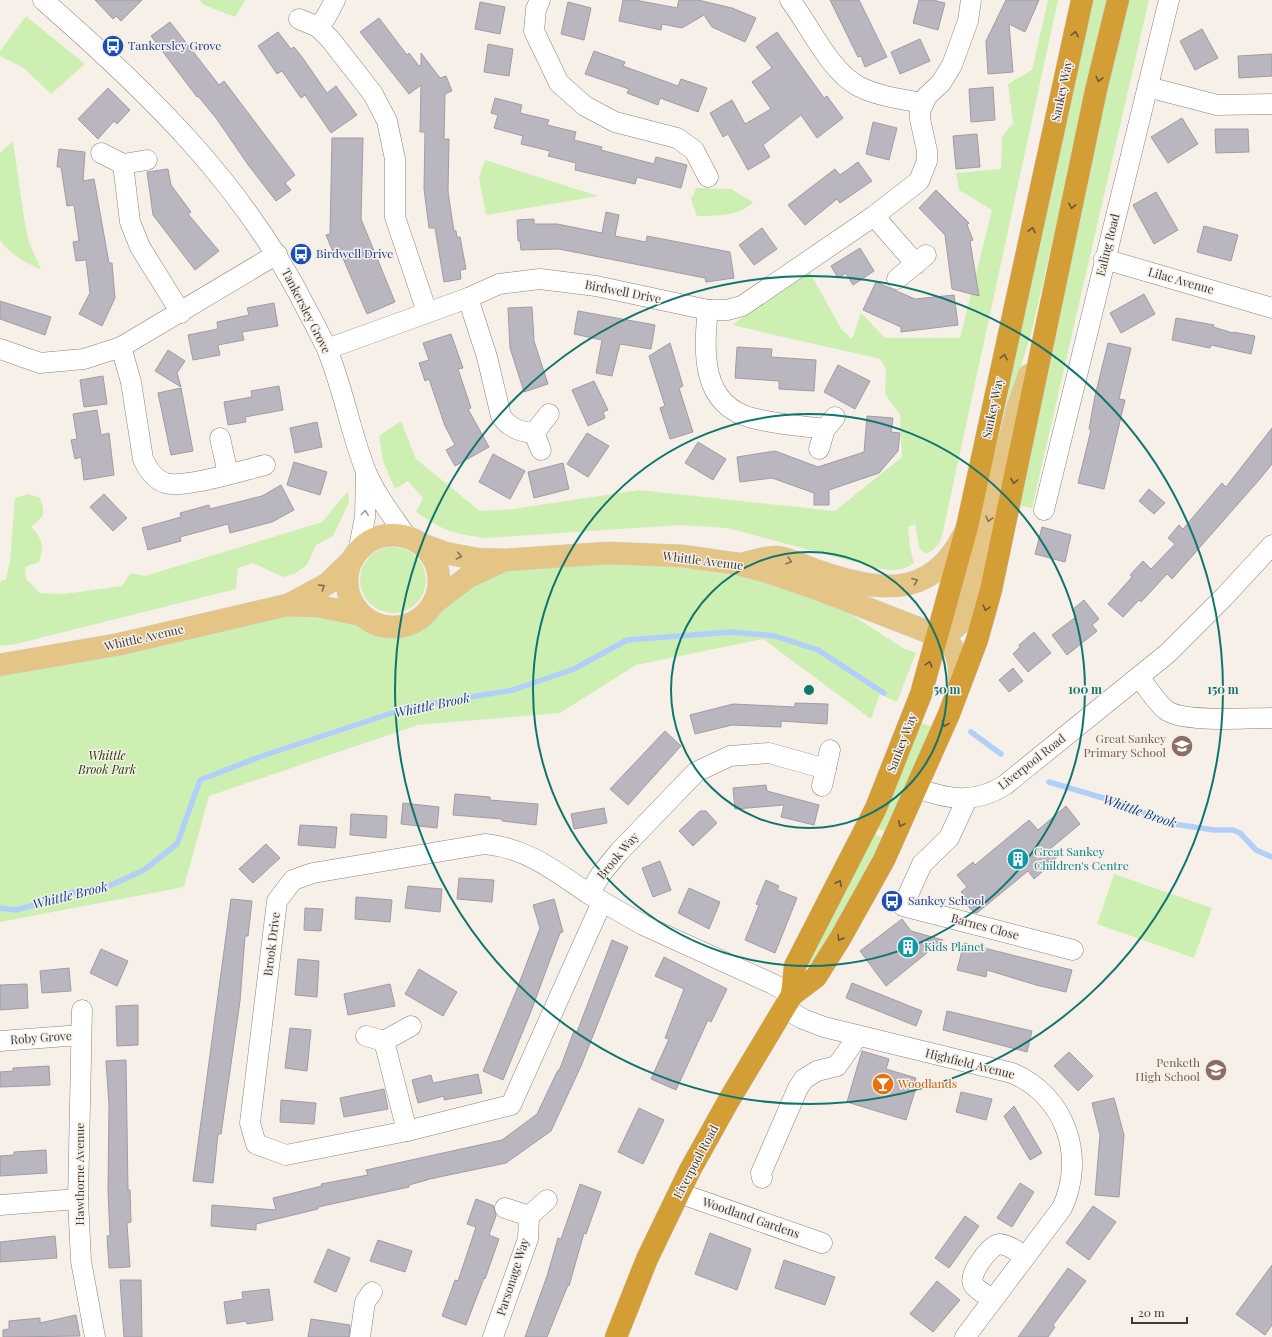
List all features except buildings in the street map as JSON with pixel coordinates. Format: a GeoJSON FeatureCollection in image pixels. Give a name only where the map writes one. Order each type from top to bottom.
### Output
{"type":"FeatureCollection","features":[{"type":"Feature","properties":{"kind":"highway","name":"Sankey Way"},"geometry":{"type":"LineString","coordinates":[[876,808],[921,694],[967,527],[1082,0]]}},
{"type":"Feature","properties":{"kind":"highway"},"geometry":{"type":"LineString","coordinates":[[917,788],[949,714],[977,640],[991,590],[1096,90],[1118,0]]}},
{"type":"Feature","properties":{"kind":"highway","name":"Liverpool Road"},"geometry":{"type":"LineString","coordinates":[[616,1337],[647,1259],[679,1193],[729,1100],[788,1001],[816,977],[841,937],[884,860],[917,788]]}},
{"type":"Feature","properties":{"kind":"highway","name":"Liverpool Road"},"geometry":{"type":"LineString","coordinates":[[788,1001],[795,966],[876,808]]}},
{"type":"Feature","properties":{"kind":"main road"},"geometry":{"type":"LineString","coordinates":[[937,635],[950,632],[958,626],[965,616],[1017,410],[1044,336]]}},
{"type":"Feature","properties":{"kind":"main road"},"geometry":{"type":"LineString","coordinates":[[738,564],[777,557],[852,582],[876,586],[902,586],[936,570],[947,561],[957,547],[967,527]]}},
{"type":"Feature","properties":{"kind":"main road"},"geometry":{"type":"LineString","coordinates":[[393,535],[414,540],[431,554],[437,565],[439,578],[438,591],[434,603],[427,613],[418,620],[407,625],[395,627],[383,626],[372,622],[362,615],[353,603],[348,589],[348,574],[355,556],[368,542],[380,537],[393,535]]}},
{"type":"Feature","properties":{"kind":"main road","name":"Whittle Avenue"},"geometry":{"type":"LineString","coordinates":[[414,540],[461,556],[505,560],[568,554],[608,553],[682,556],[738,564],[765,571],[815,588],[946,639],[953,647],[958,657],[960,669],[959,687]]}},
{"type":"Feature","properties":{"kind":"main road","name":"Whittle Avenue"},"geometry":{"type":"LineString","coordinates":[[0,665],[120,644],[287,605],[327,584],[355,556]]}},
{"type":"Feature","properties":{"kind":"main road","name":"Whittle Avenue"},"geometry":{"type":"LineString","coordinates":[[434,603],[468,576],[505,560]]}},
{"type":"Feature","properties":{"kind":"main road","name":"Whittle Avenue"},"geometry":{"type":"LineString","coordinates":[[287,605],[323,606],[362,615]]}},
{"type":"Feature","properties":{"kind":"street","name":"Tankersley Grove"},"geometry":{"type":"LineString","coordinates":[[43,0],[102,52],[184,132],[277,254],[326,349],[365,470],[378,495],[414,540]]}},
{"type":"Feature","properties":{"kind":"street"},"geometry":{"type":"LineString","coordinates":[[318,27],[326,17],[335,0]]}},
{"type":"Feature","properties":{"kind":"street"},"geometry":{"type":"LineString","coordinates":[[540,0],[536,9],[534,31],[537,41],[559,83],[585,106],[616,122],[677,138],[694,150],[708,177]]}},
{"type":"Feature","properties":{"kind":"street"},"geometry":{"type":"LineString","coordinates":[[790,0],[839,72],[858,86],[879,94],[923,103],[941,82],[952,64],[968,21],[971,0]]}},
{"type":"Feature","properties":{"kind":"street","name":"Ealing Road"},"geometry":{"type":"LineString","coordinates":[[1044,510],[1056,493],[1104,259],[1169,0]]}},
{"type":"Feature","properties":{"kind":"street"},"geometry":{"type":"LineString","coordinates":[[299,19],[318,27],[330,39],[373,94],[387,121],[395,159],[395,217],[427,312]]}},
{"type":"Feature","properties":{"kind":"street"},"geometry":{"type":"LineString","coordinates":[[1148,87],[1217,105],[1272,104]]}},
{"type":"Feature","properties":{"kind":"street","name":"Birdwell Drive"},"geometry":{"type":"LineString","coordinates":[[326,349],[468,298],[499,284],[540,279],[567,281],[596,286],[708,310],[727,310],[742,306],[874,216],[919,181],[924,170],[927,151],[920,119],[920,111],[923,103]]}},
{"type":"Feature","properties":{"kind":"street"},"geometry":{"type":"LineString","coordinates":[[101,153],[123,164],[148,160]]}},
{"type":"Feature","properties":{"kind":"street"},"geometry":{"type":"LineString","coordinates":[[123,164],[130,222],[140,247],[181,313]]}},
{"type":"Feature","properties":{"kind":"street"},"geometry":{"type":"LineString","coordinates":[[874,216],[921,259],[897,279]]}},
{"type":"Feature","properties":{"kind":"street"},"geometry":{"type":"LineString","coordinates":[[0,349],[33,360],[48,363],[67,359],[84,359],[121,347],[181,313],[277,254]]}},
{"type":"Feature","properties":{"kind":"street","name":"Lilac Avenue"},"geometry":{"type":"LineString","coordinates":[[1104,259],[1264,300]]}},
{"type":"Feature","properties":{"kind":"street"},"geometry":{"type":"LineString","coordinates":[[468,298],[487,357],[501,416],[506,424],[538,441],[549,414]]}},
{"type":"Feature","properties":{"kind":"street"},"geometry":{"type":"LineString","coordinates":[[708,310],[705,347],[706,362],[714,387],[721,398],[730,406],[752,418],[830,423],[819,449]]}},
{"type":"Feature","properties":{"kind":"street"},"geometry":{"type":"LineString","coordinates":[[121,347],[131,382],[143,459],[152,474],[166,484],[176,485],[265,465]]}},
{"type":"Feature","properties":{"kind":"street"},"geometry":{"type":"LineString","coordinates":[[220,438],[228,474]]}},
{"type":"Feature","properties":{"kind":"street","name":"Tankersley Grove"},"geometry":{"type":"LineString","coordinates":[[355,556],[366,503],[365,470]]}},
{"type":"Feature","properties":{"kind":"street","name":"Liverpool Road"},"geometry":{"type":"LineString","coordinates":[[917,788],[945,796],[967,799],[981,797],[1005,786],[1168,653],[1213,608],[1272,545]]}},
{"type":"Feature","properties":{"kind":"street"},"geometry":{"type":"LineString","coordinates":[[1139,677],[1167,711],[1182,716],[1201,718],[1272,718]]}},
{"type":"Feature","properties":{"kind":"street","name":"Brook Way"},"geometry":{"type":"LineString","coordinates":[[596,898],[601,874],[619,852],[696,772],[730,756],[769,753],[826,768]]}},
{"type":"Feature","properties":{"kind":"street","name":"Barnes Close"},"geometry":{"type":"LineString","coordinates":[[967,799],[949,838],[922,864],[903,906],[1074,950]]}},
{"type":"Feature","properties":{"kind":"street","name":"Brook Drive"},"geometry":{"type":"LineString","coordinates":[[485,844],[502,846],[534,857],[596,898],[511,1105],[407,1131],[286,1155],[256,1144],[250,1123],[278,901],[293,880],[313,873],[485,844]]}},
{"type":"Feature","properties":{"kind":"street"},"geometry":{"type":"LineString","coordinates":[[596,898],[643,925],[773,984],[788,1001]]}},
{"type":"Feature","properties":{"kind":"street","name":"Highfield Avenue"},"geometry":{"type":"LineString","coordinates":[[788,1001],[812,1023],[858,1036],[1012,1074],[1025,1079],[1050,1100],[1064,1122],[1073,1157],[1072,1180],[1068,1195],[1062,1208],[965,1337]]}},
{"type":"Feature","properties":{"kind":"street","name":"Hawthorne Avenue"},"geometry":{"type":"LineString","coordinates":[[82,1010],[78,1199],[81,1261],[95,1337]]}},
{"type":"Feature","properties":{"kind":"street"},"geometry":{"type":"LineString","coordinates":[[366,1036],[384,1040],[410,1026]]}},
{"type":"Feature","properties":{"kind":"street","name":"Roby Grove"},"geometry":{"type":"LineString","coordinates":[[0,1041],[81,1035]]}},
{"type":"Feature","properties":{"kind":"street"},"geometry":{"type":"LineString","coordinates":[[762,1178],[761,1173],[798,1088],[804,1079],[817,1070],[837,1066],[858,1036]]}},
{"type":"Feature","properties":{"kind":"street"},"geometry":{"type":"LineString","coordinates":[[384,1040],[407,1131]]}},
{"type":"Feature","properties":{"kind":"street","name":"Woodland Gardens"},"geometry":{"type":"LineString","coordinates":[[679,1193],[822,1243]]}},
{"type":"Feature","properties":{"kind":"street"},"geometry":{"type":"LineString","coordinates":[[0,1205],[78,1199]]}},
{"type":"Feature","properties":{"kind":"street"},"geometry":{"type":"LineString","coordinates":[[505,1208],[529,1216],[547,1200]]}},
{"type":"Feature","properties":{"kind":"street","name":"Parsonage Way"},"geometry":{"type":"LineString","coordinates":[[493,1337],[528,1239],[529,1216]]}},
{"type":"Feature","properties":{"kind":"street"},"geometry":{"type":"LineString","coordinates":[[993,1299],[975,1287],[972,1280],[973,1273],[990,1248],[996,1245],[1004,1245],[1025,1257]]}},
{"type":"Feature","properties":{"kind":"street"},"geometry":{"type":"LineString","coordinates":[[360,1337],[365,1302],[372,1292]]}},
{"type":"Feature","properties":{"kind":"green space"},"geometry":{"type":"Polygon","coordinates":[[[199,0],[245,0],[235,17],[204,5],[199,0]]]}},
{"type":"Feature","properties":{"kind":"green space"},"geometry":{"type":"Polygon","coordinates":[[[1048,0],[1058,0],[942,536],[938,545],[934,549],[926,554],[919,548],[915,524],[908,527],[910,548],[914,563],[905,568],[896,570],[877,568],[727,528],[680,525],[486,538],[449,531],[434,524],[416,512],[423,498],[408,481],[395,489],[383,461],[379,436],[401,421],[416,459],[480,511],[513,509],[639,490],[835,511],[902,457],[900,415],[885,394],[886,369],[880,359],[732,325],[809,271],[842,330],[852,339],[861,313],[885,338],[960,338],[992,210],[959,190],[956,173],[1001,169],[1002,137],[1013,123],[1008,84],[1032,70],[1048,0]]]}},
{"type":"Feature","properties":{"kind":"green space"},"geometry":{"type":"Polygon","coordinates":[[[1092,0],[1108,0],[1032,330],[1013,393],[997,458],[993,457],[1092,0]]]}},
{"type":"Feature","properties":{"kind":"green space"},"geometry":{"type":"Polygon","coordinates":[[[1124,0],[1149,0],[1032,508],[1016,505],[1124,0]]]}},
{"type":"Feature","properties":{"kind":"green space"},"geometry":{"type":"Polygon","coordinates":[[[26,16],[85,64],[51,94],[24,68],[0,56],[0,51],[26,16]]]}},
{"type":"Feature","properties":{"kind":"green space"},"geometry":{"type":"Polygon","coordinates":[[[13,141],[29,242],[41,270],[13,254],[0,240],[0,153],[13,141]]]}},
{"type":"Feature","properties":{"kind":"green space"},"geometry":{"type":"Polygon","coordinates":[[[485,160],[598,196],[486,215],[479,178],[485,160]]]}},
{"type":"Feature","properties":{"kind":"green space"},"geometry":{"type":"Polygon","coordinates":[[[696,188],[731,189],[753,202],[748,207],[735,213],[697,216],[691,200],[696,188]]]}},
{"type":"Feature","properties":{"kind":"green space"},"geometry":{"type":"Polygon","coordinates":[[[348,491],[349,502],[333,536],[316,545],[307,565],[294,574],[283,577],[253,563],[238,568],[236,589],[16,644],[0,646],[0,582],[6,579],[10,561],[15,498],[29,494],[40,498],[43,508],[43,515],[31,527],[40,539],[42,547],[41,557],[39,562],[25,567],[26,579],[40,593],[63,594],[122,586],[131,573],[145,576],[322,522],[348,491]]]}},
{"type":"Feature","properties":{"kind":"green space"},"geometry":{"type":"Polygon","coordinates":[[[393,547],[406,550],[416,557],[423,567],[426,580],[423,593],[416,603],[406,610],[393,613],[380,610],[370,603],[363,593],[360,580],[363,567],[370,557],[380,550],[393,547]]]}},
{"type":"Feature","properties":{"kind":"green space","name":"Whittle Brook Park"},"geometry":{"type":"Polygon","coordinates":[[[501,559],[638,561],[700,568],[703,571],[807,586],[903,648],[916,653],[897,702],[880,694],[871,719],[763,639],[636,665],[560,713],[418,725],[209,796],[184,887],[0,922],[0,671],[280,613],[368,615],[403,626],[406,630],[430,621],[440,605],[501,559]]]}},
{"type":"Feature","properties":{"kind":"green space"},"geometry":{"type":"Polygon","coordinates":[[[920,723],[931,726],[909,787],[887,833],[877,828],[920,723]]]}},
{"type":"Feature","properties":{"kind":"green space"},"geometry":{"type":"Polygon","coordinates":[[[875,834],[883,838],[870,868],[810,968],[806,967],[875,834]]]}},
{"type":"Feature","properties":{"kind":"green space"},"geometry":{"type":"Polygon","coordinates":[[[1114,874],[1212,908],[1194,958],[1097,924],[1114,874]]]}},
{"type":"Feature","properties":{"kind":"waterway","name":"Whittle Brook"},"geometry":{"type":"LineString","coordinates":[[0,908],[16,910],[49,901],[69,893],[109,886],[144,870],[177,844],[200,780],[262,756],[410,707],[513,690],[574,669],[627,640],[731,632],[775,636],[818,650],[884,693]]}},
{"type":"Feature","properties":{"kind":"waterway","name":"Whittle Brook"},"geometry":{"type":"LineString","coordinates":[[971,732],[1001,754]]}},
{"type":"Feature","properties":{"kind":"waterway","name":"Whittle Brook"},"geometry":{"type":"LineString","coordinates":[[1049,782],[1127,805],[1167,823],[1214,830],[1233,830],[1240,833],[1256,850],[1272,857]]}},
{"type":"Feature","properties":{"kind":"place","name":"Tankersley Grove"},"geometry":{"type":"Point","coordinates":[113,46]}},
{"type":"Feature","properties":{"kind":"place","name":"Birdwell Drive"},"geometry":{"type":"Point","coordinates":[301,254]}},
{"type":"Feature","properties":{"kind":"place","name":"Great Sankey Primary School"},"geometry":{"type":"Point","coordinates":[1182,746]}},
{"type":"Feature","properties":{"kind":"place","name":"Great Sankey Children's Centre"},"geometry":{"type":"Point","coordinates":[1018,859]}},
{"type":"Feature","properties":{"kind":"place","name":"Sankey School"},"geometry":{"type":"Point","coordinates":[892,901]}},
{"type":"Feature","properties":{"kind":"place","name":"Kids Planet"},"geometry":{"type":"Point","coordinates":[908,947]}},
{"type":"Feature","properties":{"kind":"place","name":"Penketh High School"},"geometry":{"type":"Point","coordinates":[1216,1070]}},
{"type":"Feature","properties":{"kind":"place","name":"Woodlands"},"geometry":{"type":"Point","coordinates":[883,1084]}}]}
